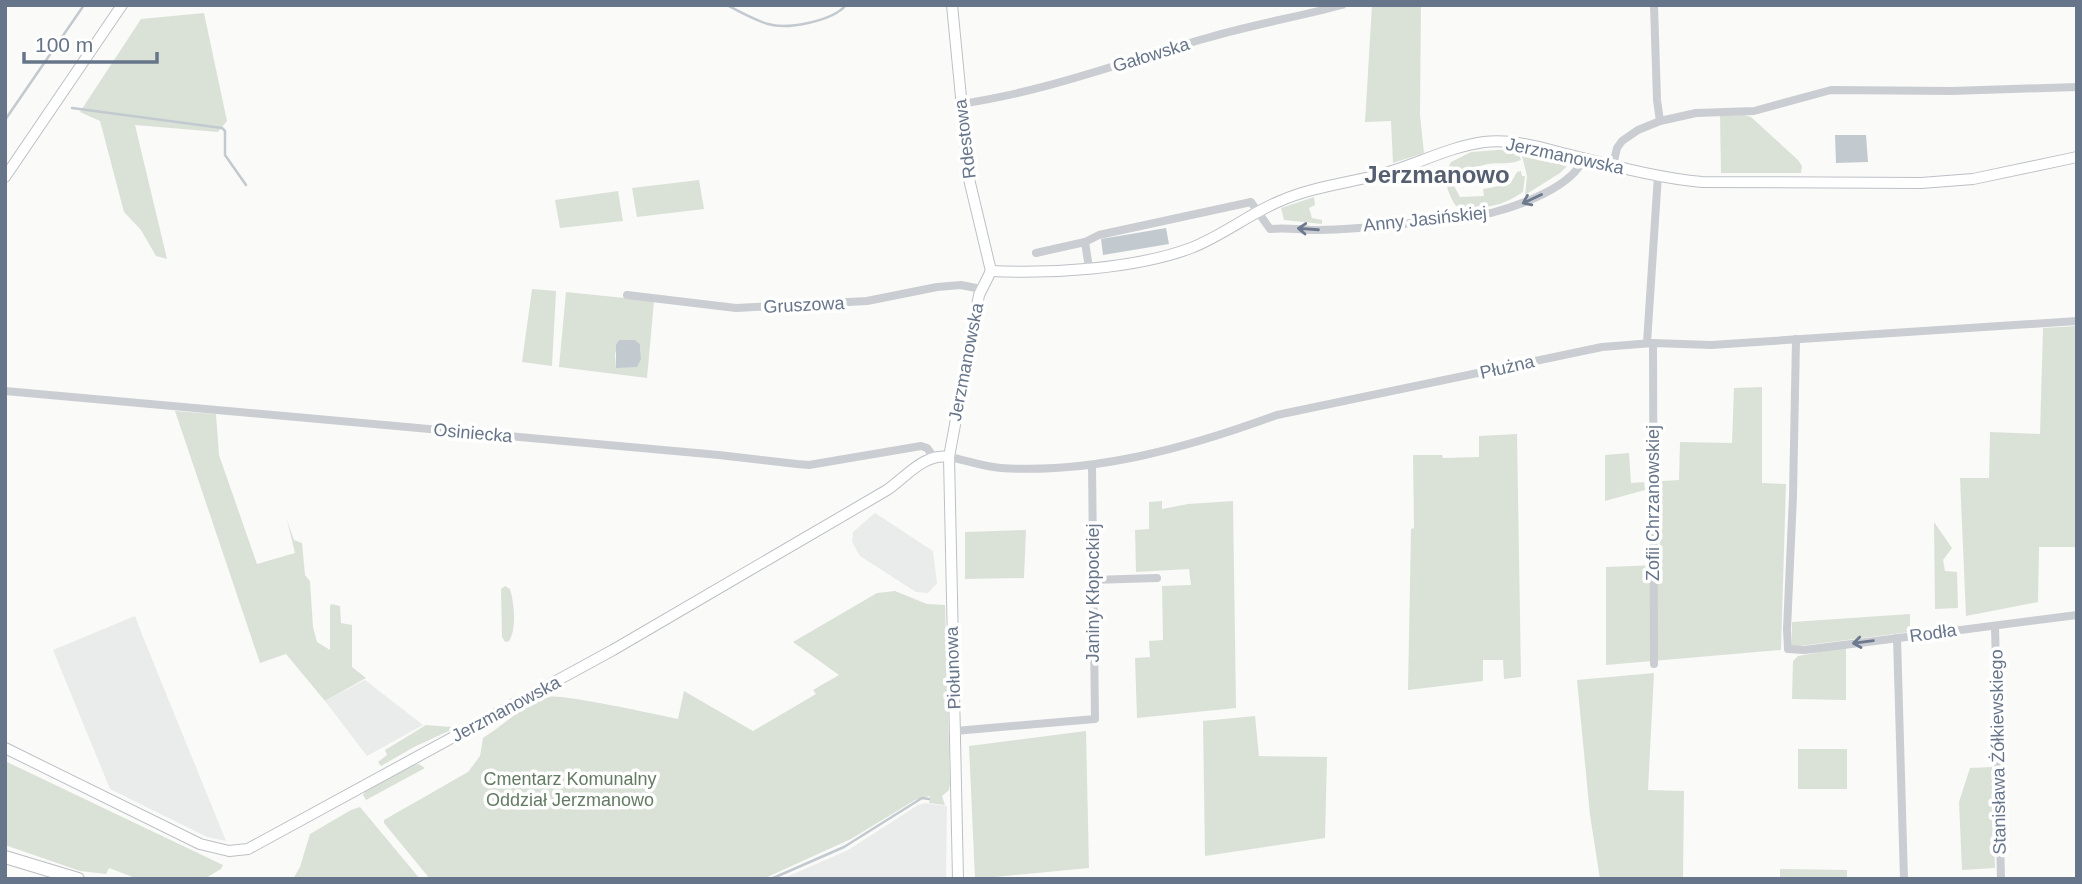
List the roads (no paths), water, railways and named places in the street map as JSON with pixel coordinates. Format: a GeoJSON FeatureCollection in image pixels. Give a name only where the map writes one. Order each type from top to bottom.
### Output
{"type":"FeatureCollection","features":[{"type":"Feature","properties":{"kind":"main road"},"geometry":{"type":"LineString","coordinates":[[5,857],[78,879]]}},
{"type":"Feature","properties":{"kind":"street"},"geometry":{"type":"LineString","coordinates":[[5,177],[122,5]]}},
{"type":"Feature","properties":{"kind":"street","name":"Rdestowa"},"geometry":{"type":"LineString","coordinates":[[952,5],[971,192],[991,271]]}},
{"type":"Feature","properties":{"kind":"street","name":"Gałowska"},"geometry":{"type":"LineString","coordinates":[[960,104],[1054,84],[1210,37],[1342,5]]}},
{"type":"Feature","properties":{"kind":"street"},"geometry":{"type":"LineString","coordinates":[[1654,5],[1660,121]]}},
{"type":"Feature","properties":{"kind":"street"},"geometry":{"type":"LineString","coordinates":[[1613,165],[1622,141],[1638,130],[1660,121],[1696,113],[1754,111],[1830,90],[1951,91],[2077,87]]}},
{"type":"Feature","properties":{"kind":"street","name":"Jerzmanowska"},"geometry":{"type":"LineString","coordinates":[[949,457],[981,289],[991,271],[1089,268],[1182,251],[1296,194],[1381,174],[1474,144],[1516,142],[1658,175],[1702,182],[1921,183],[1973,179],[2077,157]]}},
{"type":"Feature","properties":{"kind":"street","name":"Anny Jasińskiej"},"geometry":{"type":"LineString","coordinates":[[1257,212],[1270,229],[1317,230],[1413,223],[1491,212],[1508,209],[1548,191],[1577,169],[1584,158]]}},
{"type":"Feature","properties":{"kind":"street","name":"Zofii Chrzanowskiej"},"geometry":{"type":"LineString","coordinates":[[1654,664],[1650,343],[1658,175]]}},
{"type":"Feature","properties":{"kind":"street"},"geometry":{"type":"LineString","coordinates":[[1036,253],[1085,242],[1099,235],[1251,202],[1257,212]]}},
{"type":"Feature","properties":{"kind":"street"},"geometry":{"type":"LineString","coordinates":[[1085,242],[1089,268]]}},
{"type":"Feature","properties":{"kind":"street","name":"Gruszowa"},"geometry":{"type":"LineString","coordinates":[[627,295],[736,308],[867,301],[961,285],[981,289]]}},
{"type":"Feature","properties":{"kind":"street","name":"Płużna"},"geometry":{"type":"LineString","coordinates":[[949,457],[999,468],[1092,466],[1233,431],[1278,415],[1573,351],[1650,343],[1711,345],[2077,321]]}},
{"type":"Feature","properties":{"kind":"street","name":"Rodła"},"geometry":{"type":"LineString","coordinates":[[1796,339],[1788,649],[1804,650],[2077,615]]}},
{"type":"Feature","properties":{"kind":"street","name":"Osiniecka"},"geometry":{"type":"LineString","coordinates":[[5,391],[809,465],[921,446],[928,448],[934,457]]}},
{"type":"Feature","properties":{"kind":"street"},"geometry":{"type":"LineString","coordinates":[[934,457],[949,457]]}},
{"type":"Feature","properties":{"kind":"street","name":"Jerzmanowska"},"geometry":{"type":"LineString","coordinates":[[5,748],[200,844],[229,851],[248,849],[613,650],[887,490],[926,460],[934,457]]}},
{"type":"Feature","properties":{"kind":"street","name":"Piołunowa"},"geometry":{"type":"LineString","coordinates":[[949,457],[958,879]]}},
{"type":"Feature","properties":{"kind":"street","name":"Janiny Kłopockiej"},"geometry":{"type":"LineString","coordinates":[[955,732],[1095,719],[1092,466]]}},
{"type":"Feature","properties":{"kind":"street"},"geometry":{"type":"LineString","coordinates":[[1093,580],[1157,578]]}},
{"type":"Feature","properties":{"kind":"street","name":"Stanisława Żółkiewskiego"},"geometry":{"type":"LineString","coordinates":[[1995,626],[2001,879]]}},
{"type":"Feature","properties":{"kind":"street"},"geometry":{"type":"LineString","coordinates":[[1897,638],[1904,879]]}},
{"type":"Feature","properties":{"kind":"waterway"},"geometry":{"type":"LineString","coordinates":[[5,120],[84,5]]}},
{"type":"Feature","properties":{"kind":"waterway"},"geometry":{"type":"LineString","coordinates":[[727,5],[747,16],[776,26],[821,20],[846,5]]}},
{"type":"Feature","properties":{"kind":"waterway"},"geometry":{"type":"LineString","coordinates":[[72,108],[222,128],[225,131],[225,155],[246,185]]}},
{"type":"Feature","properties":{"kind":"waterway"},"geometry":{"type":"LineString","coordinates":[[771,879],[844,847],[922,798],[929,799]]}},
{"type":"Feature","properties":{"kind":"district","name":"Jerzmanowo"},"geometry":{"type":"Point","coordinates":[1437,174]}},
{"type":"Feature","properties":{"kind":"park label","name":"Cmentarz Komunalny Oddział Jerzmanowo"},"geometry":{"type":"Point","coordinates":[570,789]}}]}
